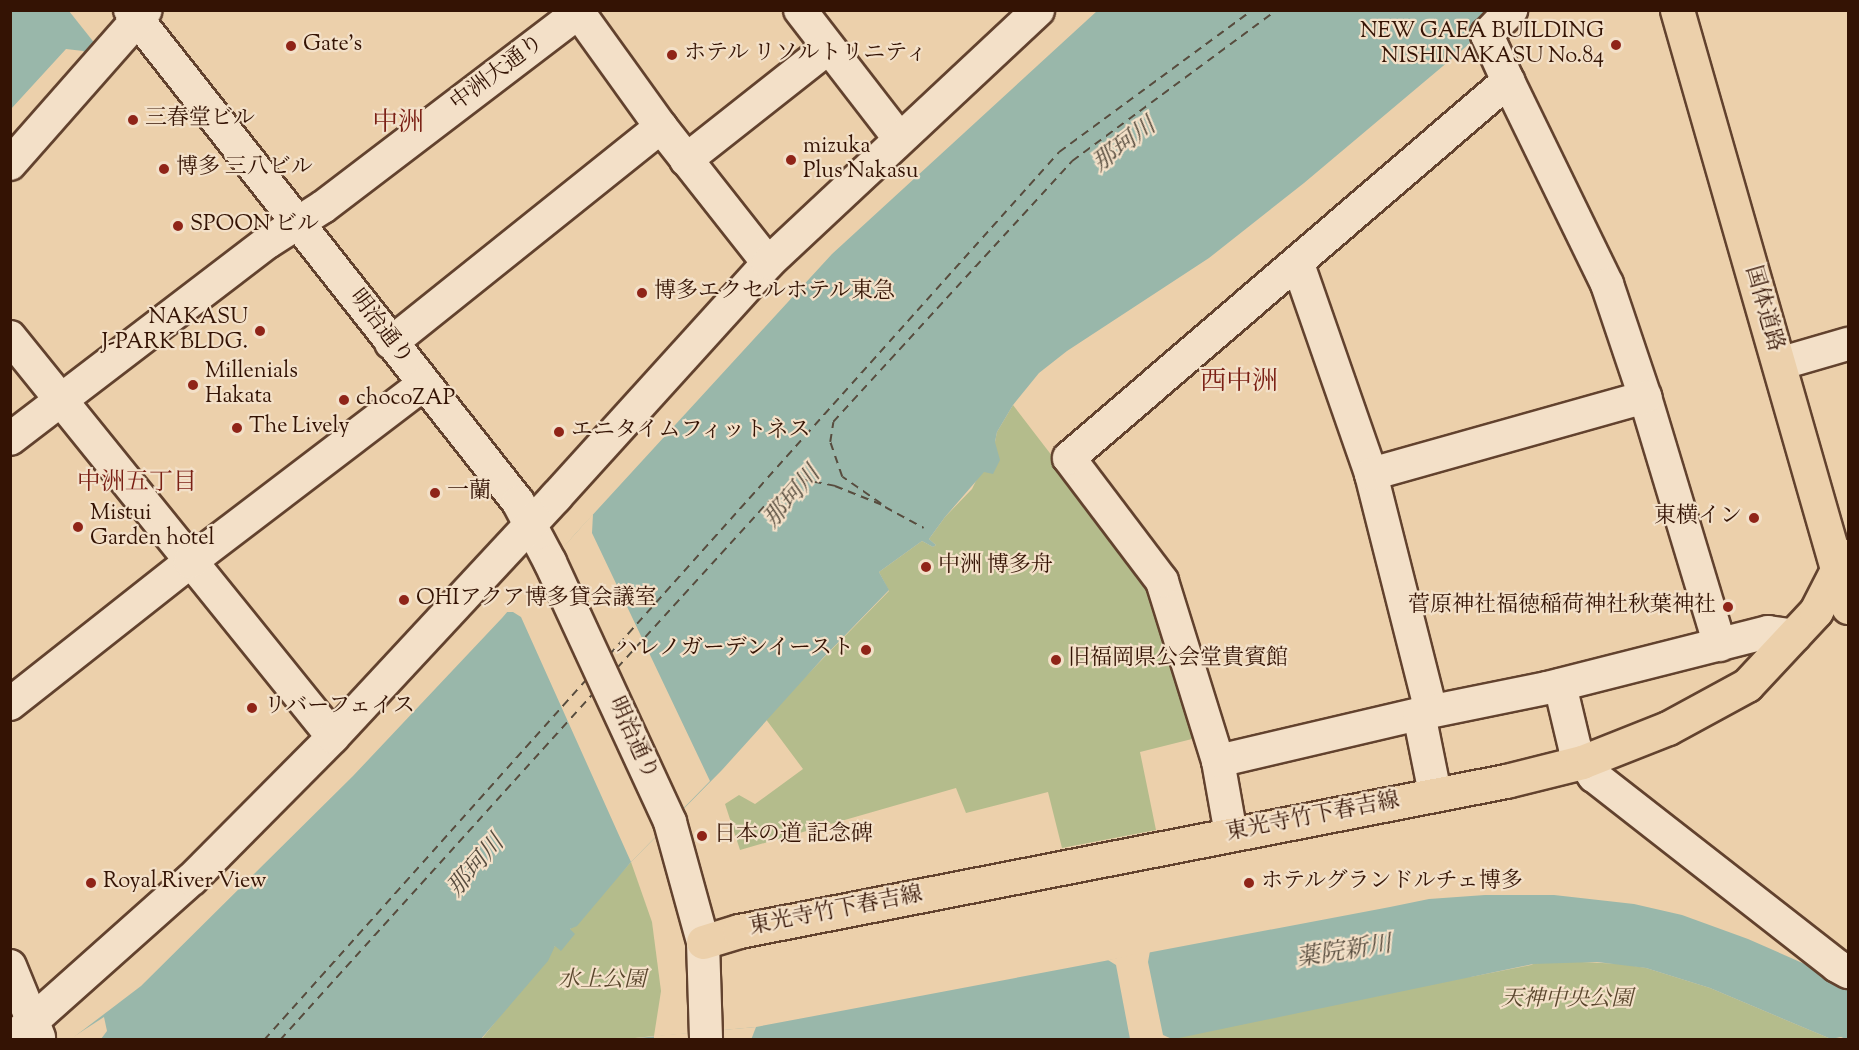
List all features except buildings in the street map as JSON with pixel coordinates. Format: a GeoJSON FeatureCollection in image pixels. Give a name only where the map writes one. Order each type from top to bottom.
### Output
{"type":"FeatureCollection","features":[{"type":"Feature","properties":{"kind":"main road","name":"国体道路"},"geometry":{"type":"LineString","coordinates":[[1677,10],[1779,364],[1843,563],[1848,607]]}},
{"type":"Feature","properties":{"kind":"main road","name":"東光寺竹下春吉線"},"geometry":{"type":"LineString","coordinates":[[704,942],[750,929],[1435,793],[1506,781],[1582,762],[1668,728],[1747,685],[1816,611],[1843,563]]}},
{"type":"Feature","properties":{"kind":"street"},"geometry":{"type":"LineString","coordinates":[[10,966],[28,1033],[192,879],[333,737],[768,263],[1038,10]]}},
{"type":"Feature","properties":{"kind":"street"},"geometry":{"type":"LineString","coordinates":[[1512,10],[1487,35],[1607,284],[1645,397],[1720,645]]}},
{"type":"Feature","properties":{"kind":"street"},"geometry":{"type":"LineString","coordinates":[[800,11],[899,138]]}},
{"type":"Feature","properties":{"kind":"street"},"geometry":{"type":"LineString","coordinates":[[580,12],[661,127],[768,263]]}},
{"type":"Feature","properties":{"kind":"street","name":"中洲大通り"},"geometry":{"type":"LineString","coordinates":[[10,440],[297,222],[323,207],[580,12]]}},
{"type":"Feature","properties":{"kind":"street"},"geometry":{"type":"LineString","coordinates":[[10,164],[138,14]]}},
{"type":"Feature","properties":{"kind":"street","name":"明治通り"},"geometry":{"type":"LineString","coordinates":[[138,14],[391,343],[518,502],[550,562],[670,822],[704,942],[705,1035]]}},
{"type":"Feature","properties":{"kind":"street"},"geometry":{"type":"LineString","coordinates":[[686,160],[828,48]]}},
{"type":"Feature","properties":{"kind":"street"},"geometry":{"type":"LineString","coordinates":[[1231,834],[1218,760],[1162,581],[1069,458],[1298,264],[1508,81]]}},
{"type":"Feature","properties":{"kind":"street"},"geometry":{"type":"LineString","coordinates":[[391,343],[661,127]]}},
{"type":"Feature","properties":{"kind":"street"},"geometry":{"type":"LineString","coordinates":[[1298,264],[1371,474],[1425,712],[1435,793]]}},
{"type":"Feature","properties":{"kind":"street"},"geometry":{"type":"LineString","coordinates":[[10,337],[333,737]]}},
{"type":"Feature","properties":{"kind":"street"},"geometry":{"type":"LineString","coordinates":[[1779,364],[1848,344]]}},
{"type":"Feature","properties":{"kind":"street"},"geometry":{"type":"LineString","coordinates":[[10,704],[190,562],[424,384]]}},
{"type":"Feature","properties":{"kind":"street"},"geometry":{"type":"LineString","coordinates":[[1371,474],[1645,397]]}},
{"type":"Feature","properties":{"kind":"street"},"geometry":{"type":"LineString","coordinates":[[1218,760],[1425,712],[1560,685],[1768,632],[1795,636]]}},
{"type":"Feature","properties":{"kind":"street"},"geometry":{"type":"LineString","coordinates":[[1560,685],[1575,748],[1582,762],[1594,776],[1837,966],[1848,972]]}},
{"type":"Feature","properties":{"kind":"green space","name":"旧福岡県公会堂貴賓館"},"geometry":{"type":"Polygon","coordinates":[[[1013,405],[1069,478],[1160,608],[1204,736],[1140,752],[1156,830],[1062,848],[1048,792],[966,813],[956,788],[740,850],[725,804],[739,795],[755,804],[803,769],[765,718],[889,591],[879,572],[922,541],[933,547],[936,545],[929,539],[945,517],[972,489],[995,442],[997,432],[1013,405]]]}},
{"type":"Feature","properties":{"kind":"green space","name":"水上公園"},"geometry":{"type":"Polygon","coordinates":[[[631,862],[652,922],[661,991],[654,1036],[616,1040],[481,1040],[555,946],[631,862]]]}},
{"type":"Feature","properties":{"kind":"green space","name":"天神中央公園"},"geometry":{"type":"Polygon","coordinates":[[[1542,960],[1622,964],[1646,968],[1710,988],[1831,1039],[1161,1040],[1458,979],[1462,975],[1470,977],[1531,965],[1542,960]]]}},
{"type":"Feature","properties":{"kind":"water"},"geometry":{"type":"Polygon","coordinates":[[[11,11],[118,11],[89,56],[83,51],[66,49],[11,109],[11,11]]]}},
{"type":"Feature","properties":{"kind":"water","name":"那珂川"},"geometry":{"type":"Polygon","coordinates":[[[1097,11],[1497,11],[1468,45],[1304,183],[1209,258],[1067,351],[1039,373],[1013,405],[997,432],[995,442],[1000,460],[993,474],[984,472],[945,517],[929,539],[936,545],[933,547],[922,541],[879,572],[889,590],[822,659],[722,770],[631,862],[577,926],[570,929],[575,934],[561,951],[555,946],[548,961],[481,1039],[70,1040],[141,986],[353,776],[502,618],[576,533],[832,254],[1097,11]]]}},
{"type":"Feature","properties":{"kind":"water","name":"薬院新川"},"geometry":{"type":"Polygon","coordinates":[[[1485,895],[1554,895],[1634,904],[1682,915],[1748,939],[1848,983],[1848,1040],[1841,1037],[1831,1039],[1710,988],[1646,968],[1597,962],[1533,964],[1174,1039],[616,1040],[756,1027],[1429,899],[1485,895]]]}},
{"type":"Feature","properties":{"kind":"pier"},"geometry":{"type":"Polygon","coordinates":[[[69,11],[118,11],[96,45],[69,11]]]}},
{"type":"Feature","properties":{"kind":"pier"},"geometry":{"type":"Polygon","coordinates":[[[593,514],[592,533],[710,781],[631,862],[521,617],[513,612],[505,612],[593,514]]]}},
{"type":"Feature","properties":{"kind":"pier"},"geometry":{"type":"Polygon","coordinates":[[[1150,951],[1148,962],[1163,1035],[1172,1039],[1130,1039],[1116,965],[1108,960],[1150,951]]]}},
{"type":"Feature","properties":{"kind":"pier"},"geometry":{"type":"Polygon","coordinates":[[[104,1017],[107,1031],[101,1039],[70,1039],[104,1017]]]}},
{"type":"Feature","properties":{"kind":"pier"},"geometry":{"type":"Polygon","coordinates":[[[756,1027],[751,1040],[654,1039],[654,1036],[756,1027]]]}},
{"type":"Feature","properties":{"kind":"ferry route"},"geometry":{"type":"LineString","coordinates":[[609,655],[1059,152],[1252,10]]}},
{"type":"Feature","properties":{"kind":"ferry route"},"geometry":{"type":"LineString","coordinates":[[881,504],[842,477],[830,442],[833,422],[1072,161],[1277,10]]}},
{"type":"Feature","properties":{"kind":"ferry route"},"geometry":{"type":"LineString","coordinates":[[617,668],[767,503],[800,479],[835,486],[885,506]]}},
{"type":"Feature","properties":{"kind":"ferry route"},"geometry":{"type":"LineString","coordinates":[[885,507],[924,528]]}},
{"type":"Feature","properties":{"kind":"ferry route"},"geometry":{"type":"LineString","coordinates":[[264,1040],[588,678]]}},
{"type":"Feature","properties":{"kind":"ferry route"},"geometry":{"type":"LineString","coordinates":[[280,1040],[594,693]]}},
{"type":"Feature","properties":{"kind":"place","name":"NEW GAEA BUILDING NISHINAKASU No.84"},"geometry":{"type":"Point","coordinates":[1616,45]}},
{"type":"Feature","properties":{"kind":"place","name":"Gate's"},"geometry":{"type":"Point","coordinates":[291,46]}},
{"type":"Feature","properties":{"kind":"place","name":"ホテル リソルトリニティ"},"geometry":{"type":"Point","coordinates":[672,55]}},
{"type":"Feature","properties":{"kind":"place","name":"三春堂ビル"},"geometry":{"type":"Point","coordinates":[133,120]}},
{"type":"Feature","properties":{"kind":"place","name":"mizuka Plus Nakasu"},"geometry":{"type":"Point","coordinates":[791,160]}},
{"type":"Feature","properties":{"kind":"place","name":"博多 三八ビル"},"geometry":{"type":"Point","coordinates":[164,169]}},
{"type":"Feature","properties":{"kind":"place","name":"SPOON ビル"},"geometry":{"type":"Point","coordinates":[178,226]}},
{"type":"Feature","properties":{"kind":"place","name":"博多エクセルホテル東急"},"geometry":{"type":"Point","coordinates":[642,293]}},
{"type":"Feature","properties":{"kind":"place","name":"NAKASU J-PARK BLDG."},"geometry":{"type":"Point","coordinates":[260,331]}},
{"type":"Feature","properties":{"kind":"place","name":"Millenials Hakata"},"geometry":{"type":"Point","coordinates":[193,385]}},
{"type":"Feature","properties":{"kind":"place","name":"chocoZAP"},"geometry":{"type":"Point","coordinates":[344,400]}},
{"type":"Feature","properties":{"kind":"place","name":"The Lively"},"geometry":{"type":"Point","coordinates":[237,428]}},
{"type":"Feature","properties":{"kind":"place","name":"エニタイムフィットネス"},"geometry":{"type":"Point","coordinates":[559,432]}},
{"type":"Feature","properties":{"kind":"place","name":"一蘭"},"geometry":{"type":"Point","coordinates":[435,493]}},
{"type":"Feature","properties":{"kind":"place","name":"東横イン"},"geometry":{"type":"Point","coordinates":[1754,518]}},
{"type":"Feature","properties":{"kind":"place","name":"Mistui Garden hotel"},"geometry":{"type":"Point","coordinates":[78,527]}},
{"type":"Feature","properties":{"kind":"place","name":"中洲 博多舟"},"geometry":{"type":"Point","coordinates":[926,567]}},
{"type":"Feature","properties":{"kind":"place","name":"OHIアクア博多貸会議室"},"geometry":{"type":"Point","coordinates":[404,600]}},
{"type":"Feature","properties":{"kind":"place","name":"菅原神社福徳稲荷神社秋葉神社"},"geometry":{"type":"Point","coordinates":[1728,607]}},
{"type":"Feature","properties":{"kind":"place","name":"ハレノガーデンイースト"},"geometry":{"type":"Point","coordinates":[866,650]}},
{"type":"Feature","properties":{"kind":"place","name":"旧福岡県公会堂貴賓館"},"geometry":{"type":"Point","coordinates":[1056,660]}},
{"type":"Feature","properties":{"kind":"place","name":"リバーフェイス"},"geometry":{"type":"Point","coordinates":[252,708]}},
{"type":"Feature","properties":{"kind":"place","name":"日本の道 記念碑"},"geometry":{"type":"Point","coordinates":[702,836]}},
{"type":"Feature","properties":{"kind":"place","name":"Royal River View"},"geometry":{"type":"Point","coordinates":[91,883]}},
{"type":"Feature","properties":{"kind":"place","name":"ホテルグランドルチェ博多"},"geometry":{"type":"Point","coordinates":[1249,883]}},
{"type":"Feature","properties":{"kind":"district","name":"中洲"},"geometry":{"type":"Point","coordinates":[398,124]}},
{"type":"Feature","properties":{"kind":"district","name":"西中洲"},"geometry":{"type":"Point","coordinates":[1239,383]}},
{"type":"Feature","properties":{"kind":"district","name":"中洲五丁目"},"geometry":{"type":"Point","coordinates":[137,484]}}]}
